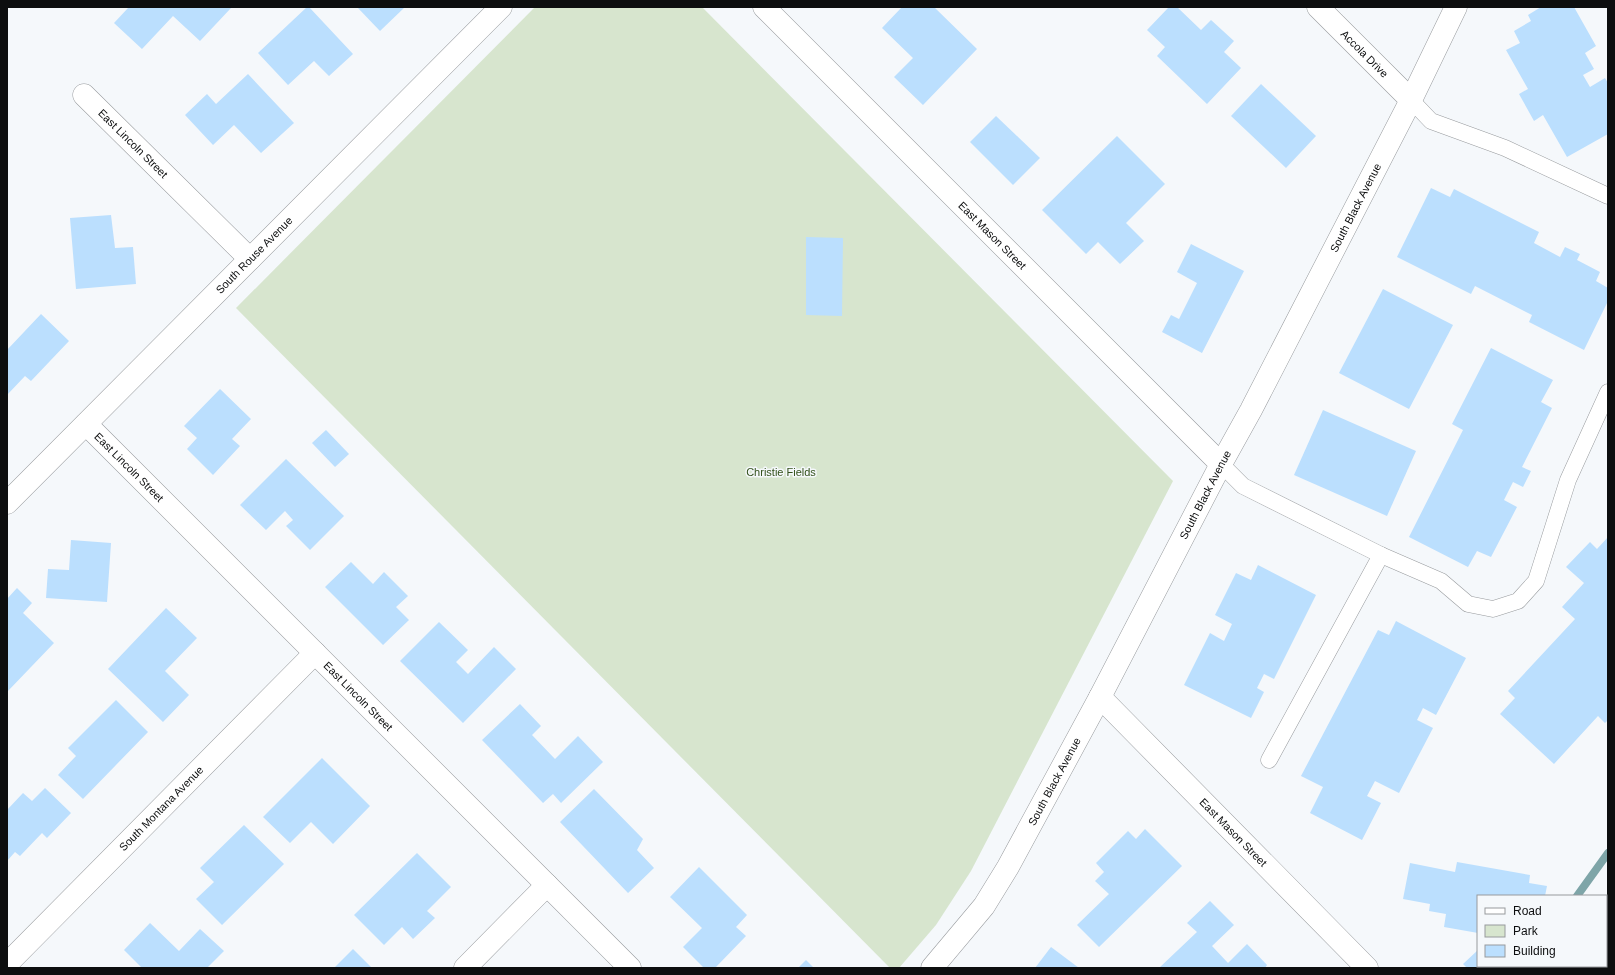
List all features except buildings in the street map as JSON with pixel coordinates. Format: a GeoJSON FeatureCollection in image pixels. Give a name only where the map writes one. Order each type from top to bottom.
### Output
{"type":"FeatureCollection","features":[{"type":"Feature","properties":{"kind":"street","name":"South Rouse Avenue"},"geometry":{"type":"LineString","coordinates":[[7,503],[500,7]]}},
{"type":"Feature","properties":{"kind":"street","name":"East Mason Street"},"geometry":{"type":"LineString","coordinates":[[764,7],[1221,464]]}},
{"type":"Feature","properties":{"kind":"street","name":"Accola Drive"},"geometry":{"type":"LineString","coordinates":[[1318,7],[1411,100]]}},
{"type":"Feature","properties":{"kind":"street","name":"South Black Avenue"},"geometry":{"type":"LineString","coordinates":[[932,968],[984,906],[1008,867],[1100,697],[1221,464],[1251,410],[1411,100],[1456,7]]}},
{"type":"Feature","properties":{"kind":"street","name":"East Lincoln Street"},"geometry":{"type":"LineString","coordinates":[[84,95],[250,259]]}},
{"type":"Feature","properties":{"kind":"street","name":"East Lincoln Street"},"geometry":{"type":"LineString","coordinates":[[86,424],[630,968]]}},
{"type":"Feature","properties":{"kind":"street","name":"South Montana Avenue"},"geometry":{"type":"LineString","coordinates":[[7,964],[315,653]]}},
{"type":"Feature","properties":{"kind":"street","name":"East Mason Street"},"geometry":{"type":"LineString","coordinates":[[1100,697],[1367,968]]}},
{"type":"Feature","properties":{"kind":"street"},"geometry":{"type":"LineString","coordinates":[[465,968],[547,885]]}},
{"type":"Feature","properties":{"kind":"lane"},"geometry":{"type":"LineString","coordinates":[[1411,100],[1431,121],[1505,148],[1608,196]]}},
{"type":"Feature","properties":{"kind":"lane"},"geometry":{"type":"LineString","coordinates":[[1221,464],[1243,486],[1381,555],[1441,581],[1468,604],[1493,610],[1518,601],[1536,581],[1568,480],[1608,392]]}},
{"type":"Feature","properties":{"kind":"lane"},"geometry":{"type":"LineString","coordinates":[[1269,760],[1381,555]]}},
{"type":"Feature","properties":{"kind":"green space","name":"Christie Fields"},"geometry":{"type":"Polygon","coordinates":[[[535,7],[702,7],[1173,481],[971,871],[936,925],[899,968],[890,968],[236,308],[535,7]]]}},
{"type":"Feature","properties":{"kind":"waterway"},"geometry":{"type":"LineString","coordinates":[[1578,895],[1608,853]]}}]}
